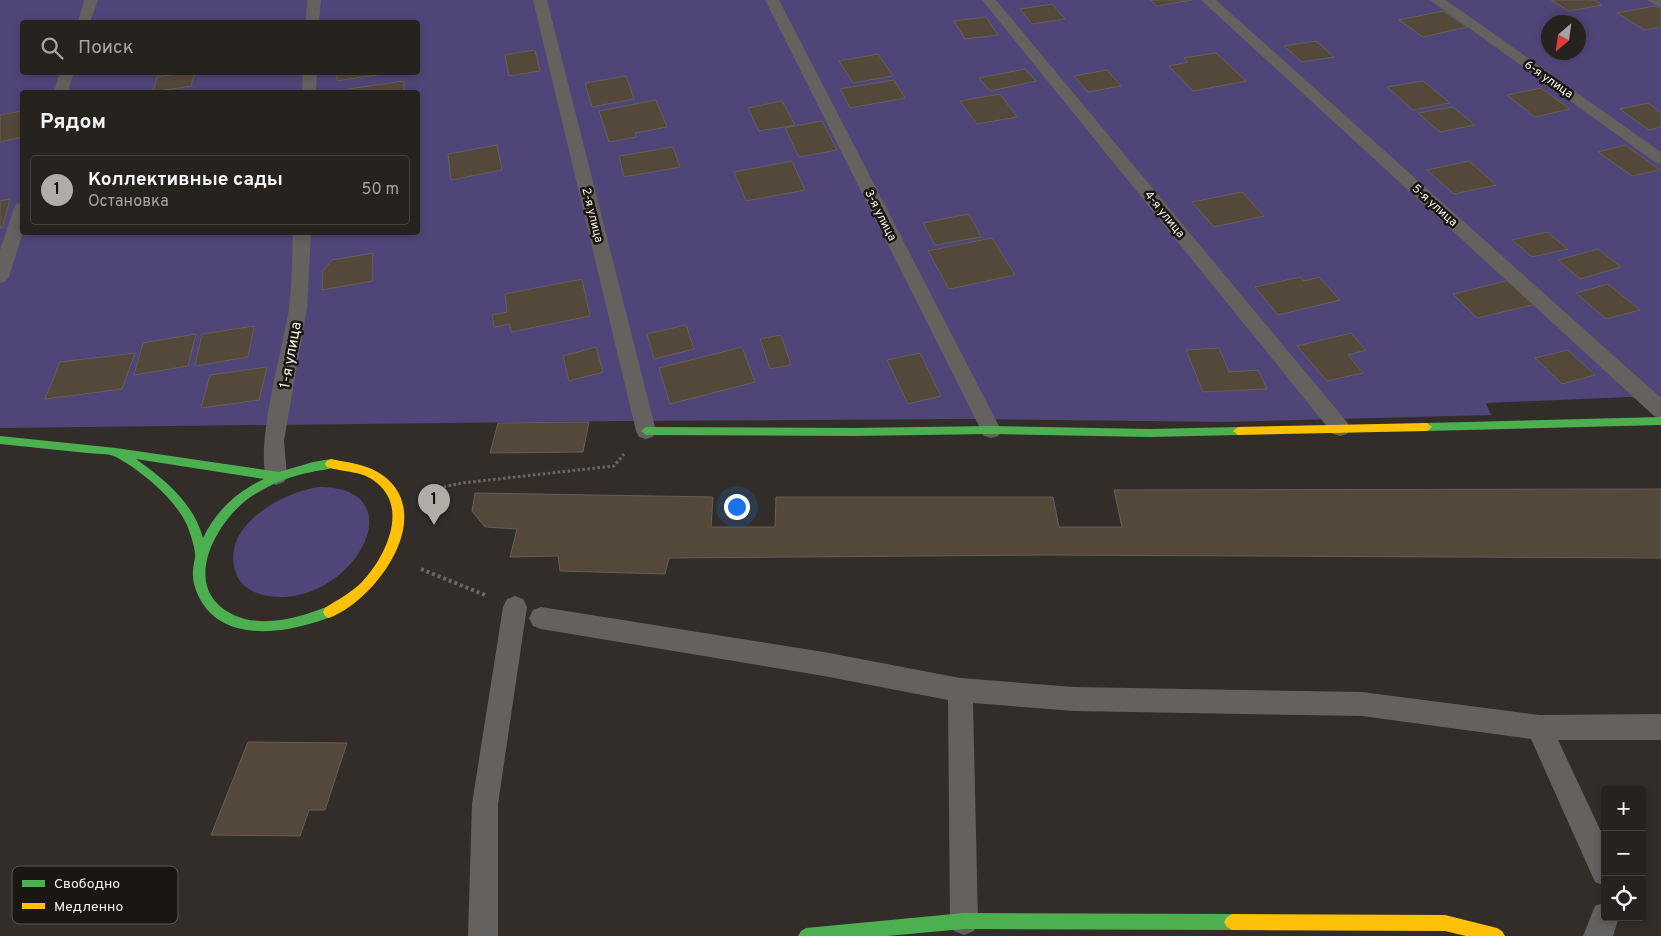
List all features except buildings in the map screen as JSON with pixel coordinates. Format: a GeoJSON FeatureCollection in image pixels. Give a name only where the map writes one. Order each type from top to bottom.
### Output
{"type":"FeatureCollection","features":[{"type":"Feature","properties":{"kind":"street"},"geometry":{"type":"LineString","coordinates":[[646,431],[853,432],[991,430],[1150,433],[1661,421]]}},
{"type":"Feature","properties":{"kind":"street"},"geometry":{"type":"LineString","coordinates":[[0,440],[116,452],[276,476]]}},
{"type":"Feature","properties":{"kind":"street"},"geometry":{"type":"LineString","coordinates":[[116,452],[161,484],[182,504],[194,526],[200,556],[199,572],[201,587],[207,601],[217,612],[231,620],[267,627],[301,621],[329,612],[348,600],[364,587],[389,556],[400,524],[399,510],[387,485],[364,469],[331,464],[295,470],[276,476],[242,497],[228,510],[206,540],[200,556]]}},
{"type":"Feature","properties":{"kind":"street"},"geometry":{"type":"LineString","coordinates":[[806,936],[964,921],[1445,923],[1498,936]]}},
{"type":"Feature","properties":{"kind":"lane"},"geometry":{"type":"LineString","coordinates":[[85,20],[91,0]]}},
{"type":"Feature","properties":{"kind":"lane"},"geometry":{"type":"LineString","coordinates":[[313,20],[314,0]]}},
{"type":"Feature","properties":{"kind":"lane","name":"2-я улица"},"geometry":{"type":"LineString","coordinates":[[540,0],[646,431]]}},
{"type":"Feature","properties":{"kind":"lane","name":"3-я улица"},"geometry":{"type":"LineString","coordinates":[[772,0],[991,430]]}},
{"type":"Feature","properties":{"kind":"lane","name":"4-я улица"},"geometry":{"type":"LineString","coordinates":[[989,0],[1340,428]]}},
{"type":"Feature","properties":{"kind":"lane","name":"5-я улица"},"geometry":{"type":"LineString","coordinates":[[1208,0],[1661,410]]}},
{"type":"Feature","properties":{"kind":"lane","name":"6-я улица"},"geometry":{"type":"LineString","coordinates":[[1437,0],[1661,159]]}},
{"type":"Feature","properties":{"kind":"lane"},"geometry":{"type":"LineString","coordinates":[[1654,0],[1661,4]]}},
{"type":"Feature","properties":{"kind":"lane"},"geometry":{"type":"LineString","coordinates":[[62,90],[66,75]]}},
{"type":"Feature","properties":{"kind":"lane"},"geometry":{"type":"LineString","coordinates":[[309,90],[310,75]]}},
{"type":"Feature","properties":{"kind":"lane"},"geometry":{"type":"LineString","coordinates":[[0,277],[20,214]]}},
{"type":"Feature","properties":{"kind":"lane","name":"1-я улица"},"geometry":{"type":"LineString","coordinates":[[276,476],[274,441],[298,308],[302,235]]}},
{"type":"Feature","properties":{"kind":"lane"},"geometry":{"type":"LineString","coordinates":[[483,936],[485,804],[515,607]]}},
{"type":"Feature","properties":{"kind":"lane"},"geometry":{"type":"LineString","coordinates":[[541,618],[824,664],[960,690],[1074,700],[1362,704],[1538,728],[1661,726]]}},
{"type":"Feature","properties":{"kind":"lane"},"geometry":{"type":"LineString","coordinates":[[960,690],[964,921]]}},
{"type":"Feature","properties":{"kind":"lane"},"geometry":{"type":"LineString","coordinates":[[1538,728],[1601,863]]}},
{"type":"Feature","properties":{"kind":"lane"},"geometry":{"type":"LineString","coordinates":[[1598,936],[1603,921]]}},
{"type":"Feature","properties":{"kind":"path"},"geometry":{"type":"LineString","coordinates":[[394,497],[462,483],[614,466],[646,431]]}},
{"type":"Feature","properties":{"kind":"path"},"geometry":{"type":"LineString","coordinates":[[389,556],[515,607]]}},
{"type":"Feature","properties":{"kind":"shaded area"},"geometry":{"type":"Polygon","coordinates":[[[0,0],[1661,0],[1661,403],[1630,397],[1486,403],[1491,415],[1224,422],[964,419],[0,428],[0,0]]]}},
{"type":"Feature","properties":{"kind":"shaded area"},"geometry":{"type":"Polygon","coordinates":[[[318,487],[349,492],[365,505],[369,524],[363,546],[348,567],[326,584],[298,595],[268,596],[248,589],[238,578],[233,556],[236,541],[245,527],[257,515],[287,496],[318,487]]]}},
{"type":"Feature","properties":{"kind":"traffic: fast"},"geometry":{"type":"LineString","coordinates":[[1427,427],[1661,421]]}},
{"type":"Feature","properties":{"kind":"traffic: fast"},"geometry":{"type":"LineString","coordinates":[[646,431],[853,432],[991,430],[1150,433],[1238,431]]}},
{"type":"Feature","properties":{"kind":"traffic: fast"},"geometry":{"type":"LineString","coordinates":[[0,440],[116,452],[276,476]]}},
{"type":"Feature","properties":{"kind":"traffic: fast"},"geometry":{"type":"LineString","coordinates":[[120,454],[162,485],[180,504],[193,526],[201,556]]}},
{"type":"Feature","properties":{"kind":"traffic: fast"},"geometry":{"type":"LineString","coordinates":[[329,612],[283,625],[249,625],[234,621],[220,613],[209,602],[201,587],[199,567],[205,546],[219,521],[245,495],[294,471],[331,464]]}},
{"type":"Feature","properties":{"kind":"traffic: fast"},"geometry":{"type":"LineString","coordinates":[[806,936],[964,921],[1232,922]]}},
{"type":"Feature","properties":{"kind":"traffic: slow"},"geometry":{"type":"LineString","coordinates":[[1238,431],[1427,427]]}},
{"type":"Feature","properties":{"kind":"traffic: slow"},"geometry":{"type":"LineString","coordinates":[[329,612],[358,593],[378,572],[394,541],[398,524],[398,508],[392,493],[382,480],[365,470],[331,464]]}},
{"type":"Feature","properties":{"kind":"traffic: slow"},"geometry":{"type":"LineString","coordinates":[[1232,922],[1445,923],[1497,936]]}},
{"type":"Feature","properties":{"kind":"place","name":"Коллективные сады"},"geometry":{"type":"Point","coordinates":[434,525]}}]}
